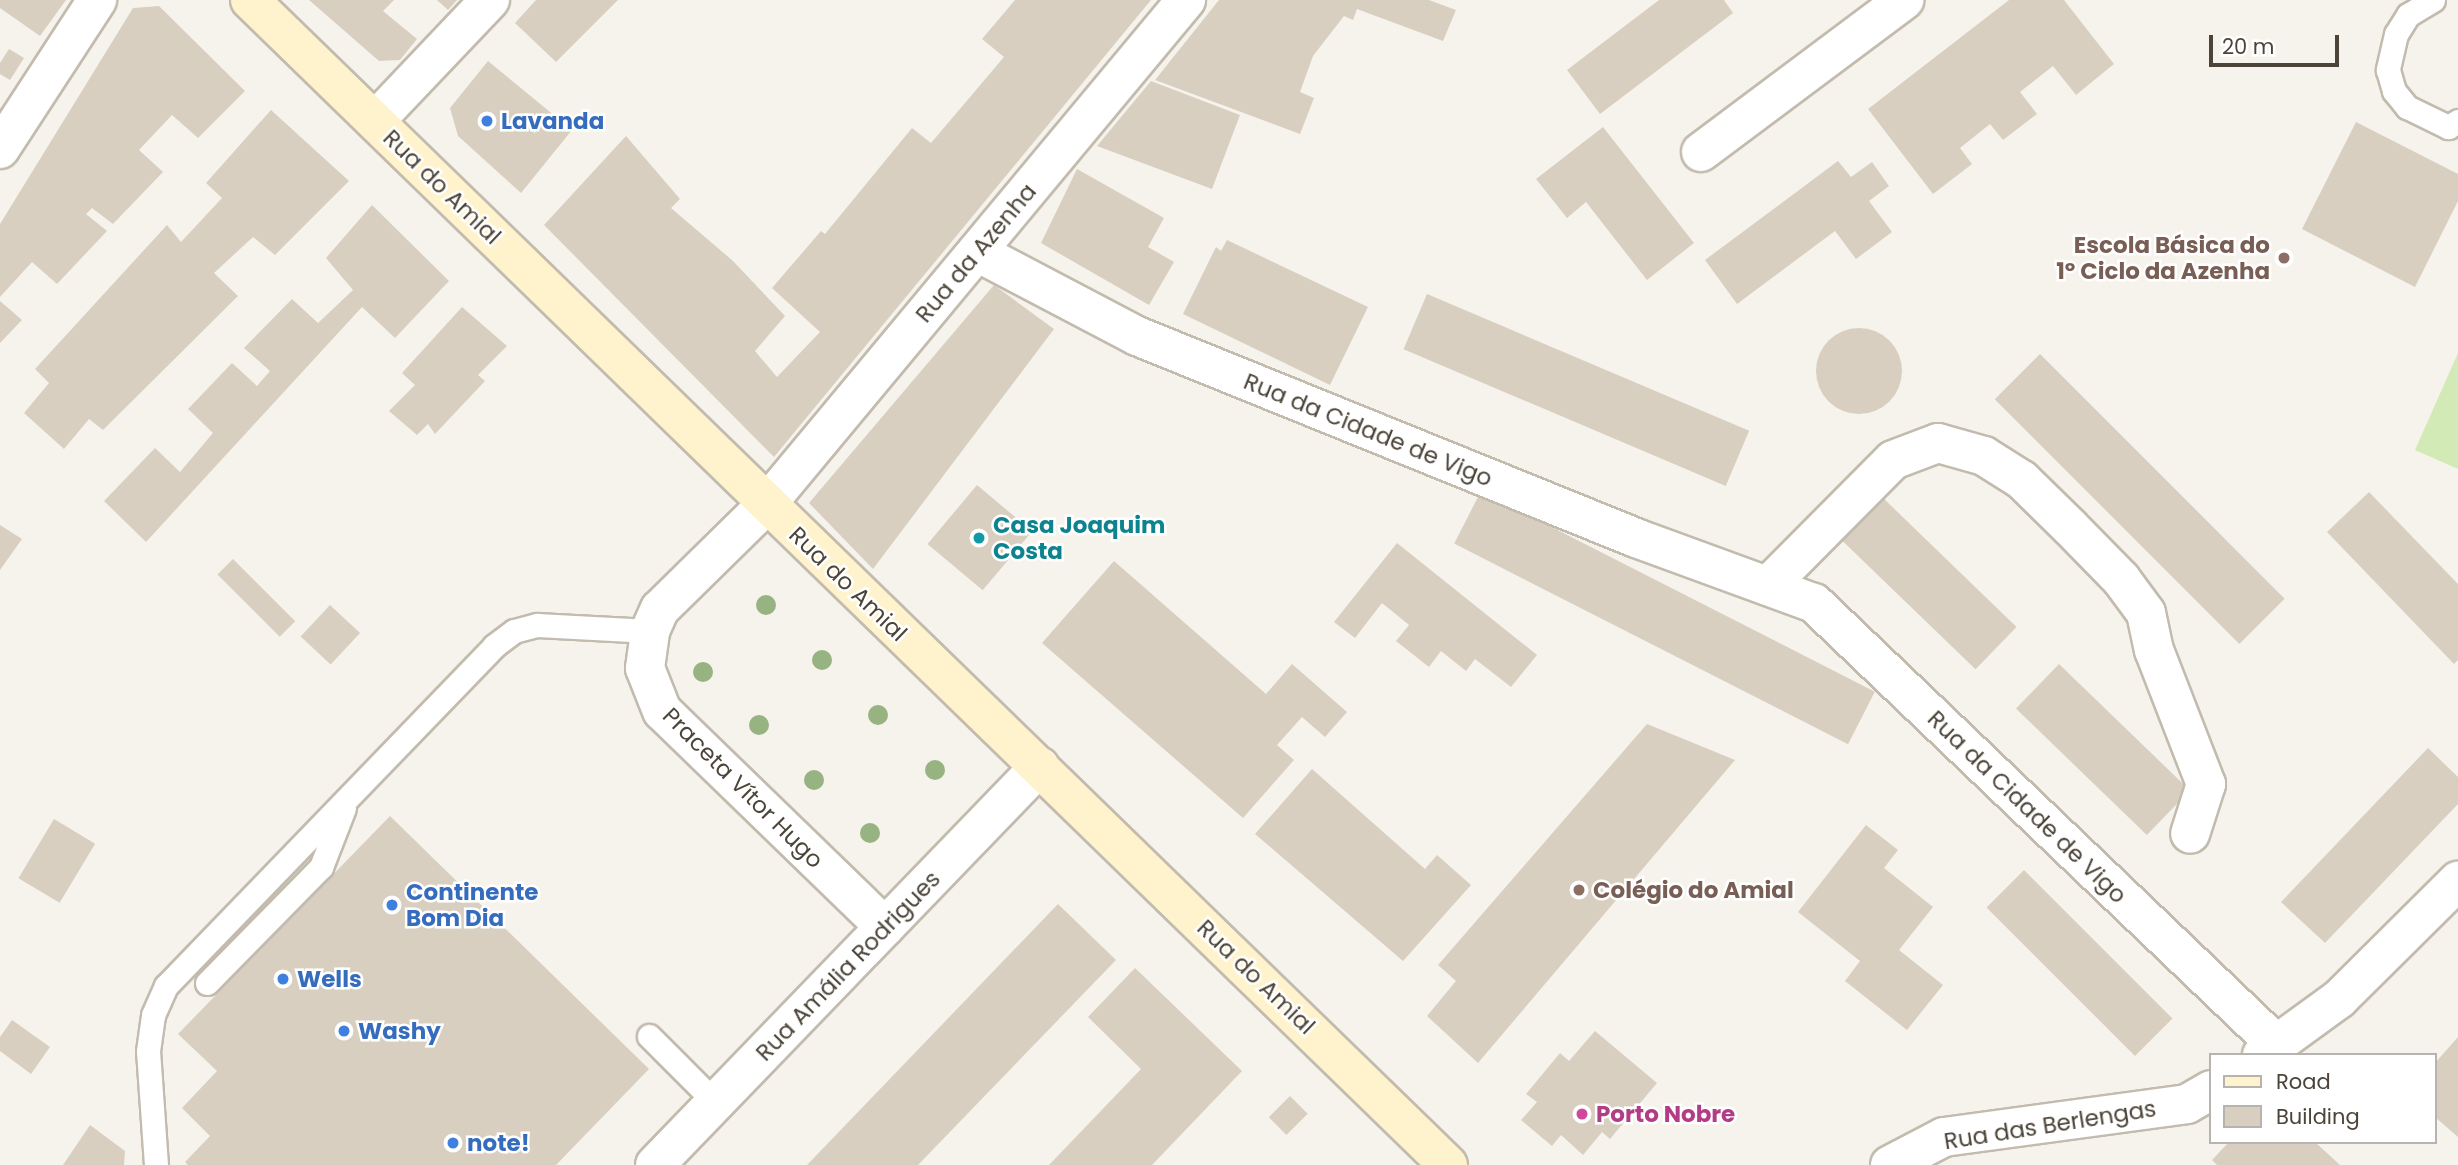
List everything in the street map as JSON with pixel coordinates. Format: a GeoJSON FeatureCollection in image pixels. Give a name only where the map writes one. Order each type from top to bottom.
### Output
{"type":"FeatureCollection","features":[{"type":"Feature","properties":{"kind":"main road","name":"Rua do Amial"},"geometry":{"type":"LineString","coordinates":[[250,0],[766,505],[1040,766],[1448,1165]]}},
{"type":"Feature","properties":{"kind":"street"},"geometry":{"type":"LineString","coordinates":[[0,149],[97,0]]}},
{"type":"Feature","properties":{"kind":"street"},"geometry":{"type":"LineString","coordinates":[[375,121],[490,0]]}},
{"type":"Feature","properties":{"kind":"street","name":"Rua da Azenha"},"geometry":{"type":"LineString","coordinates":[[766,505],[1185,0]]}},
{"type":"Feature","properties":{"kind":"street"},"geometry":{"type":"LineString","coordinates":[[1701,152],[1904,0]]}},
{"type":"Feature","properties":{"kind":"street","name":"Rua da Cidade de Vigo"},"geometry":{"type":"LineString","coordinates":[[977,251],[1136,336],[1636,538],[1814,603],[2269,1049]]}},
{"type":"Feature","properties":{"kind":"street"},"geometry":{"type":"LineString","coordinates":[[1768,586],[1893,460],[1938,443],[1984,456],[2022,480],[2121,579],[2146,613],[2154,650],[2206,784],[2190,834]]}},
{"type":"Feature","properties":{"kind":"street","name":"Praceta Vítor Hugo"},"geometry":{"type":"LineString","coordinates":[[766,505],[660,608],[650,631],[645,668],[662,711],[885,927]]}},
{"type":"Feature","properties":{"kind":"street","name":"Rua Amália Rodrigues"},"geometry":{"type":"LineString","coordinates":[[656,1165],[1040,766]]}},
{"type":"Feature","properties":{"kind":"street"},"geometry":{"type":"LineString","coordinates":[[2269,1049],[2339,999],[2458,881]]}},
{"type":"Feature","properties":{"kind":"street","name":"Rua das Berlengas"},"geometry":{"type":"LineString","coordinates":[[1890,1165],[1944,1137],[2187,1104],[2210,1091]]}},
{"type":"Feature","properties":{"kind":"lane"},"geometry":{"type":"LineString","coordinates":[[2433,0],[2408,15],[2396,34],[2388,70],[2394,91],[2407,107],[2448,127],[2458,121]]}},
{"type":"Feature","properties":{"kind":"lane"},"geometry":{"type":"LineString","coordinates":[[156,1165],[148,1051],[153,1015],[166,986],[494,646],[514,631],[537,625],[650,631]]}},
{"type":"Feature","properties":{"kind":"lane"},"geometry":{"type":"LineString","coordinates":[[207,983],[321,867],[347,799]]}},
{"type":"Feature","properties":{"kind":"lane"},"geometry":{"type":"LineString","coordinates":[[649,1036],[716,1103]]}},
{"type":"Feature","properties":{"kind":"green space"},"geometry":{"type":"Polygon","coordinates":[[[2458,353],[2458,469],[2415,450],[2458,353]]]}},
{"type":"Feature","properties":{"kind":"building"},"geometry":{"type":"Polygon","coordinates":[[[0,0],[66,0],[40,36],[0,8],[0,0]]]}},
{"type":"Feature","properties":{"kind":"building"},"geometry":{"type":"Polygon","coordinates":[[[309,0],[394,0],[383,11],[417,39],[400,60],[379,61],[309,0]]]}},
{"type":"Feature","properties":{"kind":"building"},"geometry":{"type":"Polygon","coordinates":[[[437,0],[457,0],[448,10],[437,0]]]}},
{"type":"Feature","properties":{"kind":"building"},"geometry":{"type":"Polygon","coordinates":[[[536,0],[618,0],[556,62],[515,23],[536,0]]]}},
{"type":"Feature","properties":{"kind":"building"},"geometry":{"type":"Polygon","coordinates":[[[1015,0],[1151,0],[774,457],[544,225],[626,136],[680,199],[671,208],[733,261],[785,316],[755,351],[777,377],[820,332],[772,288],[821,231],[825,234],[912,128],[931,143],[1004,57],[982,39],[1015,0]]]}},
{"type":"Feature","properties":{"kind":"building"},"geometry":{"type":"Polygon","coordinates":[[[1219,0],[1429,0],[1456,10],[1443,41],[1357,9],[1353,20],[1344,16],[1313,56],[1300,92],[1314,98],[1300,134],[1155,80],[1219,0]]]}},
{"type":"Feature","properties":{"kind":"building"},"geometry":{"type":"Polygon","coordinates":[[[1659,0],[1724,0],[1733,13],[1600,114],[1567,70],[1659,0]]]}},
{"type":"Feature","properties":{"kind":"building"},"geometry":{"type":"Polygon","coordinates":[[[2009,0],[2064,0],[2114,64],[2076,95],[2053,66],[2020,92],[2037,114],[2003,140],[1990,124],[1960,148],[1972,164],[1933,194],[1868,109],[2009,0]]]}},
{"type":"Feature","properties":{"kind":"building"},"geometry":{"type":"Polygon","coordinates":[[[159,6],[245,91],[198,138],[172,115],[139,150],[163,172],[113,224],[92,208],[86,214],[107,231],[57,284],[32,262],[0,297],[0,224],[133,8],[159,6]]]}},
{"type":"Feature","properties":{"kind":"building"},"geometry":{"type":"Polygon","coordinates":[[[9,49],[24,58],[10,80],[0,74],[0,63],[9,49]]]}},
{"type":"Feature","properties":{"kind":"building"},"geometry":{"type":"Polygon","coordinates":[[[488,61],[572,130],[521,193],[458,136],[450,108],[488,61]]]}},
{"type":"Feature","properties":{"kind":"building"},"geometry":{"type":"Polygon","coordinates":[[[1151,81],[1240,115],[1212,189],[1097,146],[1151,81]]]}},
{"type":"Feature","properties":{"kind":"building"},"geometry":{"type":"Polygon","coordinates":[[[271,110],[349,181],[275,255],[253,237],[214,273],[238,296],[103,430],[89,419],[64,449],[24,413],[49,383],[35,369],[167,225],[181,242],[222,198],[206,183],[271,110]]]}},
{"type":"Feature","properties":{"kind":"building"},"geometry":{"type":"Polygon","coordinates":[[[2356,122],[2458,174],[2458,201],[2415,287],[2302,229],[2356,122]]]}},
{"type":"Feature","properties":{"kind":"building"},"geometry":{"type":"Polygon","coordinates":[[[1603,127],[1694,243],[1647,280],[1586,202],[1567,218],[1536,179],[1603,127]]]}},
{"type":"Feature","properties":{"kind":"building"},"geometry":{"type":"Polygon","coordinates":[[[1838,161],[1851,177],[1872,162],[1889,186],[1869,201],[1892,232],[1856,259],[1835,231],[1737,304],[1705,260],[1838,161]]]}},
{"type":"Feature","properties":{"kind":"building"},"geometry":{"type":"Polygon","coordinates":[[[1077,169],[1164,218],[1148,247],[1174,262],[1149,305],[1041,243],[1077,169]]]}},
{"type":"Feature","properties":{"kind":"building"},"geometry":{"type":"Polygon","coordinates":[[[372,205],[449,281],[395,338],[362,307],[146,542],[104,501],[155,448],[180,472],[213,433],[188,409],[232,363],[257,386],[270,371],[244,348],[292,299],[318,323],[353,290],[326,258],[372,205]]]}},
{"type":"Feature","properties":{"kind":"building"},"geometry":{"type":"Polygon","coordinates":[[[1227,240],[1368,307],[1330,385],[1183,314],[1216,247],[1221,251],[1227,240]]]}},
{"type":"Feature","properties":{"kind":"building"},"geometry":{"type":"Polygon","coordinates":[[[994,285],[1054,329],[873,569],[809,503],[994,285]]]}},
{"type":"Feature","properties":{"kind":"building"},"geometry":{"type":"Polygon","coordinates":[[[1427,294],[1749,431],[1726,486],[1404,349],[1427,294]]]}},
{"type":"Feature","properties":{"kind":"building"},"geometry":{"type":"Polygon","coordinates":[[[0,301],[22,320],[0,343],[0,301]]]}},
{"type":"Feature","properties":{"kind":"building"},"geometry":{"type":"Polygon","coordinates":[[[462,307],[507,346],[478,375],[485,381],[435,434],[428,424],[417,435],[389,411],[415,385],[402,373],[462,307]]]}},
{"type":"Feature","properties":{"kind":"building"},"geometry":{"type":"Polygon","coordinates":[[[1859,328],[1883,335],[1895,347],[1902,371],[1895,395],[1883,407],[1859,414],[1835,407],[1823,395],[1816,371],[1823,347],[1835,335],[1859,328]]]}},
{"type":"Feature","properties":{"kind":"building"},"geometry":{"type":"Polygon","coordinates":[[[2040,354],[2285,599],[2239,644],[1995,399],[2040,354]]]}},
{"type":"Feature","properties":{"kind":"building","name":"Casa Joaquim Costa"},"geometry":{"type":"Polygon","coordinates":[[[977,485],[1032,531],[983,590],[928,544],[977,485]]]}},
{"type":"Feature","properties":{"kind":"building"},"geometry":{"type":"Polygon","coordinates":[[[1481,491],[1875,692],[1848,744],[1454,544],[1481,491]]]}},
{"type":"Feature","properties":{"kind":"building"},"geometry":{"type":"Polygon","coordinates":[[[2369,492],[2458,584],[2458,660],[2454,664],[2327,532],[2369,492]]]}},
{"type":"Feature","properties":{"kind":"building"},"geometry":{"type":"Polygon","coordinates":[[[1882,497],[2017,627],[1976,669],[1841,539],[1882,497]]]}},
{"type":"Feature","properties":{"kind":"building"},"geometry":{"type":"Polygon","coordinates":[[[0,525],[22,539],[0,570],[0,525]]]}},
{"type":"Feature","properties":{"kind":"building"},"geometry":{"type":"Polygon","coordinates":[[[1397,543],[1537,655],[1511,687],[1475,659],[1466,671],[1441,651],[1429,667],[1396,641],[1409,625],[1382,603],[1355,638],[1334,622],[1397,543]]]}},
{"type":"Feature","properties":{"kind":"building"},"geometry":{"type":"Polygon","coordinates":[[[233,559],[295,621],[280,637],[217,575],[233,559]]]}},
{"type":"Feature","properties":{"kind":"building"},"geometry":{"type":"Polygon","coordinates":[[[1114,561],[1266,694],[1292,664],[1347,712],[1325,737],[1302,717],[1277,745],[1294,760],[1243,818],[1042,643],[1114,561]]]}},
{"type":"Feature","properties":{"kind":"building"},"geometry":{"type":"Polygon","coordinates":[[[330,605],[360,633],[331,664],[301,636],[330,605]]]}},
{"type":"Feature","properties":{"kind":"building"},"geometry":{"type":"Polygon","coordinates":[[[2059,664],[2190,790],[2147,835],[2016,709],[2059,664]]]}},
{"type":"Feature","properties":{"kind":"building"},"geometry":{"type":"Polygon","coordinates":[[[1647,724],[1735,760],[1478,1063],[1427,1016],[1456,981],[1438,965],[1647,724]]]}},
{"type":"Feature","properties":{"kind":"building"},"geometry":{"type":"Polygon","coordinates":[[[2428,748],[2458,777],[2458,804],[2325,943],[2281,902],[2428,748]]]}},
{"type":"Feature","properties":{"kind":"building"},"geometry":{"type":"Polygon","coordinates":[[[1312,769],[1425,869],[1437,855],[1471,885],[1403,961],[1255,834],[1312,769]]]}},
{"type":"Feature","properties":{"kind":"building","name":"Continente Bom Dia"},"geometry":{"type":"Polygon","coordinates":[[[390,816],[649,1069],[556,1165],[188,1165],[185,1162],[210,1136],[182,1108],[217,1071],[178,1034],[390,816]]]}},
{"type":"Feature","properties":{"kind":"building"},"geometry":{"type":"Polygon","coordinates":[[[54,819],[95,844],[60,903],[18,878],[54,819]]]}},
{"type":"Feature","properties":{"kind":"building"},"geometry":{"type":"Polygon","coordinates":[[[1866,825],[1898,850],[1884,868],[1933,907],[1899,950],[1943,985],[1907,1030],[1845,981],[1860,961],[1798,912],[1866,825]]]}},
{"type":"Feature","properties":{"kind":"building"},"geometry":{"type":"Polygon","coordinates":[[[2024,870],[2172,1018],[2135,1056],[1987,907],[2024,870]]]}},
{"type":"Feature","properties":{"kind":"building"},"geometry":{"type":"Polygon","coordinates":[[[1058,904],[1116,960],[918,1165],[807,1165],[1058,904]]]}},
{"type":"Feature","properties":{"kind":"building"},"geometry":{"type":"Polygon","coordinates":[[[1135,968],[1242,1071],[1152,1165],[1049,1165],[1141,1069],[1088,1017],[1135,968]]]}},
{"type":"Feature","properties":{"kind":"building"},"geometry":{"type":"Polygon","coordinates":[[[12,1020],[50,1047],[31,1074],[0,1051],[0,1037],[12,1020]]]}},
{"type":"Feature","properties":{"kind":"building"},"geometry":{"type":"Polygon","coordinates":[[[1595,1031],[1657,1083],[1610,1139],[1602,1132],[1583,1155],[1561,1135],[1552,1146],[1521,1120],[1537,1102],[1526,1094],[1560,1053],[1569,1061],[1595,1031]]]}},
{"type":"Feature","properties":{"kind":"building"},"geometry":{"type":"Polygon","coordinates":[[[2458,1037],[2458,1137],[2437,1119],[2437,1061],[2458,1037]]]}},
{"type":"Feature","properties":{"kind":"building"},"geometry":{"type":"Polygon","coordinates":[[[1290,1096],[1308,1114],[1286,1135],[1269,1117],[1290,1096]]]}},
{"type":"Feature","properties":{"kind":"building"},"geometry":{"type":"Polygon","coordinates":[[[90,1125],[125,1151],[124,1165],[63,1165],[90,1125]]]}},
{"type":"Feature","properties":{"kind":"building"},"geometry":{"type":"Polygon","coordinates":[[[2227,1144],[2317,1144],[2340,1165],[2217,1165],[2212,1160],[2227,1144]]]}},
{"type":"Feature","properties":{"kind":"place","name":"Lavanda"},"geometry":{"type":"Point","coordinates":[487,121]}},
{"type":"Feature","properties":{"kind":"place","name":"Escola Básica do 1º Ciclo da Azenha"},"geometry":{"type":"Point","coordinates":[2284,258]}},
{"type":"Feature","properties":{"kind":"place","name":"Casa Joaquim Costa"},"geometry":{"type":"Point","coordinates":[979,538]}},
{"type":"Feature","properties":{"kind":"place","name":"Colégio do Amial"},"geometry":{"type":"Point","coordinates":[1579,890]}},
{"type":"Feature","properties":{"kind":"place","name":"Continente Bom Dia"},"geometry":{"type":"Point","coordinates":[392,905]}},
{"type":"Feature","properties":{"kind":"place","name":"Wells"},"geometry":{"type":"Point","coordinates":[283,979]}},
{"type":"Feature","properties":{"kind":"place","name":"Washy"},"geometry":{"type":"Point","coordinates":[344,1031]}},
{"type":"Feature","properties":{"kind":"place","name":"Porto Nobre"},"geometry":{"type":"Point","coordinates":[1582,1114]}},
{"type":"Feature","properties":{"kind":"place","name":"note!"},"geometry":{"type":"Point","coordinates":[453,1143]}}]}
